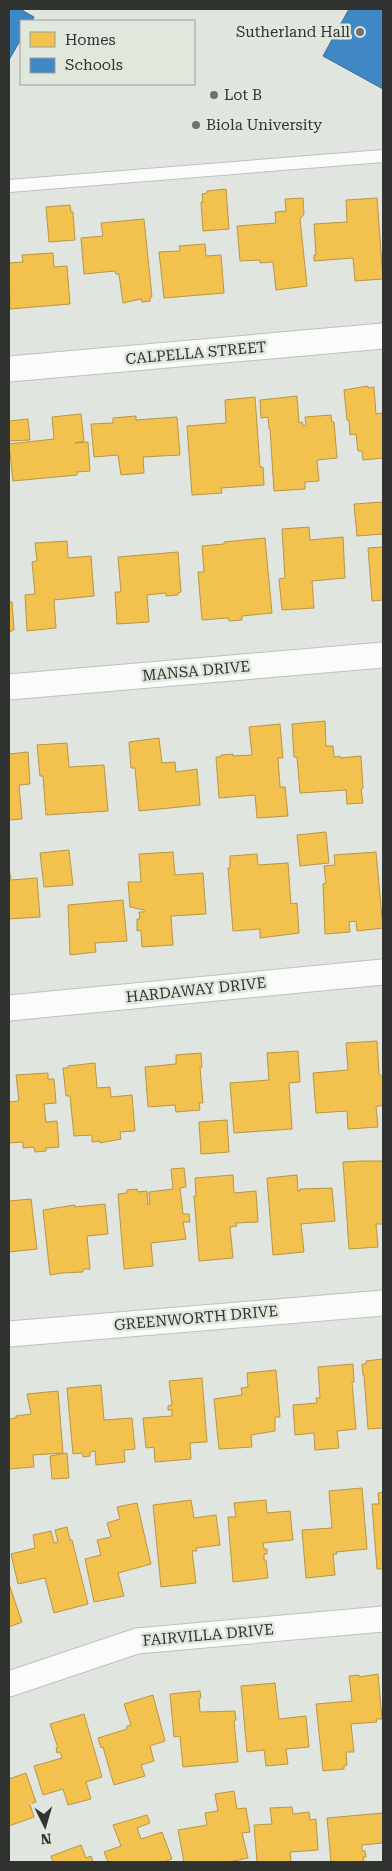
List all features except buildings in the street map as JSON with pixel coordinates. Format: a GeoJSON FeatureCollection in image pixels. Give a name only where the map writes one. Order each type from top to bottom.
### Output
{"type":"FeatureCollection","features":[{"type":"Feature","properties":{"kind":"street","name":"CALPELLA STREET"},"geometry":{"type":"LineString","coordinates":[[9,369],[383,336]]}},
{"type":"Feature","properties":{"kind":"street","name":"MANSA DRIVE"},"geometry":{"type":"LineString","coordinates":[[9,687],[383,655]]}},
{"type":"Feature","properties":{"kind":"street","name":"HARDAWAY DRIVE"},"geometry":{"type":"LineString","coordinates":[[9,1008],[383,972]]}},
{"type":"Feature","properties":{"kind":"street","name":"GREENWORTH DRIVE"},"geometry":{"type":"LineString","coordinates":[[9,1334],[383,1303]]}},
{"type":"Feature","properties":{"kind":"street","name":"FAIRVILLA DRIVE"},"geometry":{"type":"LineString","coordinates":[[9,1684],[138,1641],[383,1619]]}},
{"type":"Feature","properties":{"kind":"lane"},"geometry":{"type":"LineString","coordinates":[[9,186],[383,156]]}},
{"type":"Feature","properties":{"kind":"place","name":"Sutherland Hall"},"geometry":{"type":"Point","coordinates":[360,32]}},
{"type":"Feature","properties":{"kind":"place","name":"Lot B"},"geometry":{"type":"Point","coordinates":[214,95]}},
{"type":"Feature","properties":{"kind":"place","name":"Biola University"},"geometry":{"type":"Point","coordinates":[196,125]}}]}
